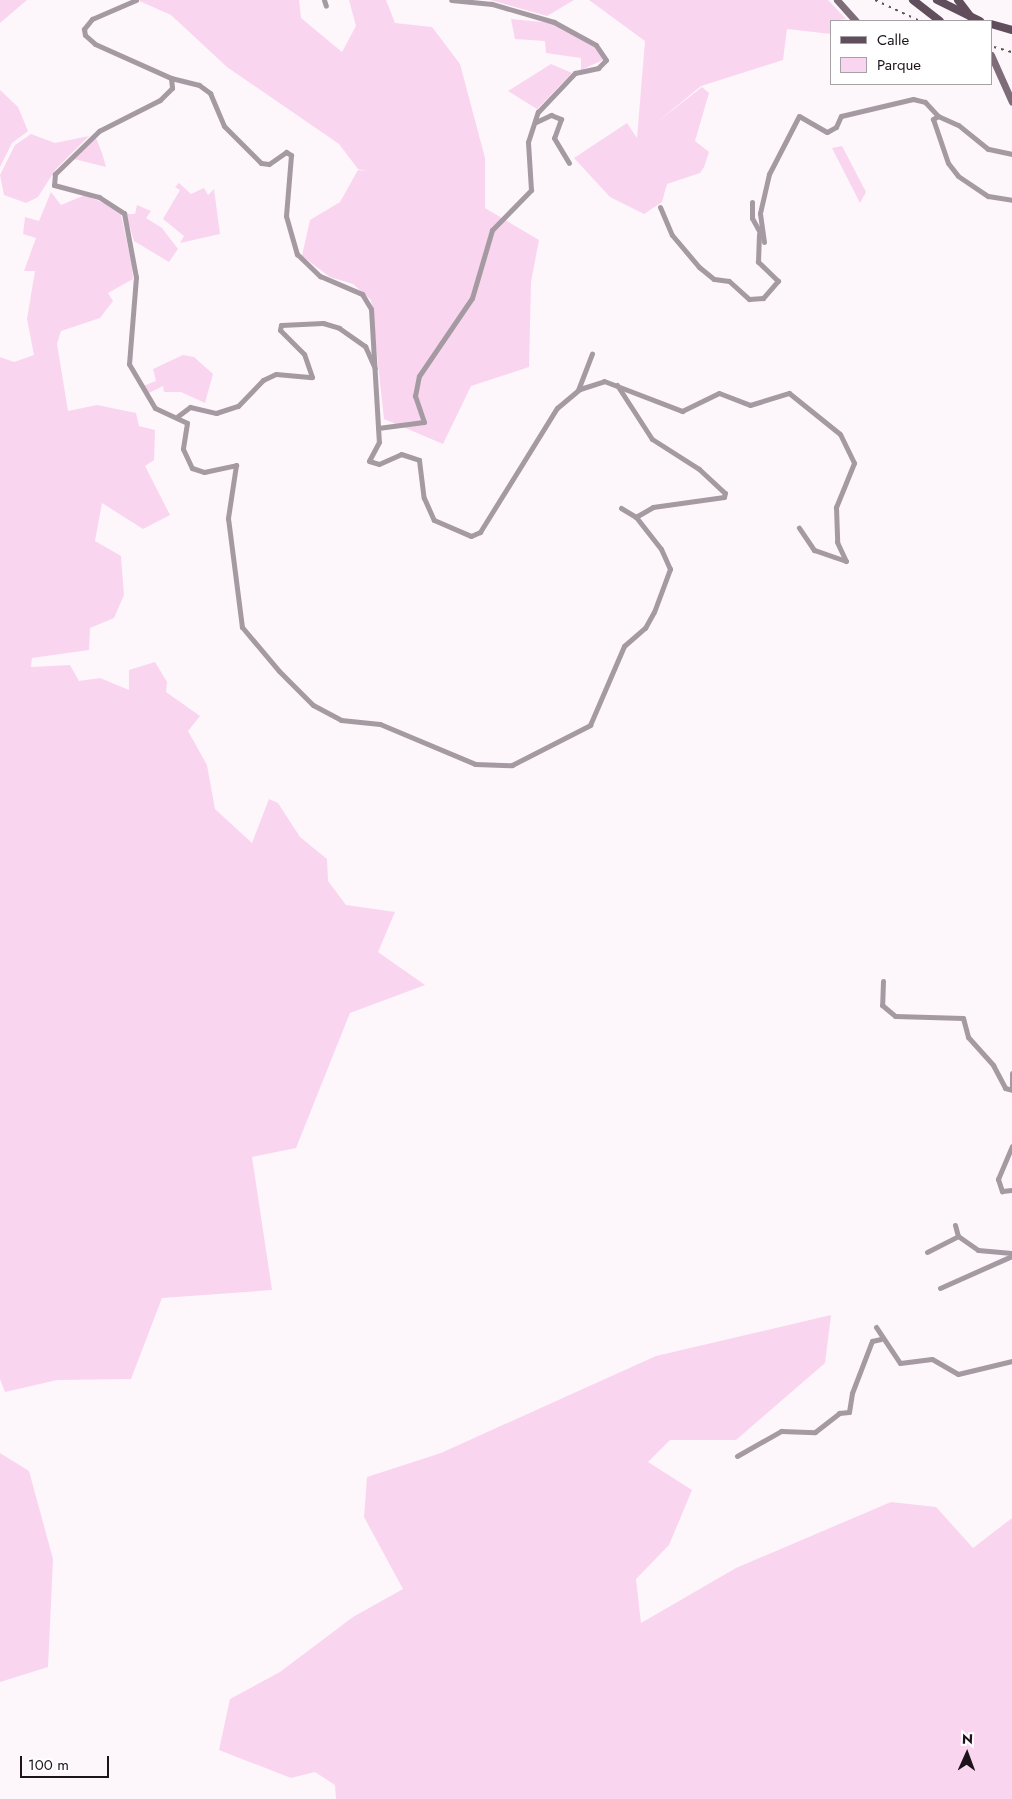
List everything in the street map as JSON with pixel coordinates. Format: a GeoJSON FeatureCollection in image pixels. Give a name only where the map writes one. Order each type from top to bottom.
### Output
{"type":"FeatureCollection","features":[{"type":"Feature","properties":{"kind":"main road"},"geometry":{"type":"LineString","coordinates":[[913,0],[939,20]]}},
{"type":"Feature","properties":{"kind":"main road"},"geometry":{"type":"LineString","coordinates":[[937,0],[978,20]]}},
{"type":"Feature","properties":{"kind":"main road"},"geometry":{"type":"LineString","coordinates":[[958,0],[973,20]]}},
{"type":"Feature","properties":{"kind":"main road"},"geometry":{"type":"LineString","coordinates":[[992,24],[1012,30]]}},
{"type":"Feature","properties":{"kind":"street"},"geometry":{"type":"LineString","coordinates":[[136,0],[92,19],[84,28],[85,35],[95,44],[171,78],[199,84],[210,93],[224,126],[261,163],[290,153],[286,216],[293,245],[309,268],[365,297],[372,312],[379,442],[371,463],[380,464],[401,454],[414,456],[422,467],[430,515],[471,536],[492,519],[524,457],[558,408],[577,392],[599,382],[617,384],[676,410],[719,393],[750,405],[786,392],[845,439],[853,456],[853,470],[839,495],[835,515],[837,542],[846,561],[814,550],[799,528]]}},
{"type":"Feature","properties":{"kind":"street"},"geometry":{"type":"LineString","coordinates":[[378,428],[424,422],[415,396],[419,376],[472,298],[490,232],[531,190],[527,147],[545,102],[575,73],[603,66],[603,52],[554,22],[483,2],[451,0]]}},
{"type":"Feature","properties":{"kind":"street"},"geometry":{"type":"LineString","coordinates":[[837,0],[855,20]]}},
{"type":"Feature","properties":{"kind":"street"},"geometry":{"type":"LineString","coordinates":[[992,58],[1012,102]]}},
{"type":"Feature","properties":{"kind":"street"},"geometry":{"type":"LineString","coordinates":[[992,71],[1000,78]]}},
{"type":"Feature","properties":{"kind":"street"},"geometry":{"type":"LineString","coordinates":[[171,78],[173,83],[166,95],[99,131],[53,180],[58,189],[99,197],[124,213],[136,277],[128,364],[155,408],[178,416],[187,424],[184,449],[192,468],[204,472],[231,463],[238,470],[228,518],[245,634],[303,696],[331,716],[386,726],[475,764],[512,765],[590,725],[624,646],[645,628],[668,580],[668,562],[636,517],[621,508]]}},
{"type":"Feature","properties":{"kind":"street"},"geometry":{"type":"LineString","coordinates":[[660,207],[672,235],[705,273],[729,282],[752,299],[765,296],[778,280],[758,262],[760,213],[769,174],[799,116],[827,132],[836,126],[841,116],[913,99],[924,102],[938,116],[958,125],[988,149],[1012,154]]}},
{"type":"Feature","properties":{"kind":"street"},"geometry":{"type":"LineString","coordinates":[[536,122],[551,115],[561,119],[554,138],[569,163]]}},
{"type":"Feature","properties":{"kind":"street"},"geometry":{"type":"LineString","coordinates":[[938,116],[933,119],[935,130],[948,164],[958,176],[988,196],[1012,200]]}},
{"type":"Feature","properties":{"kind":"street"},"geometry":{"type":"LineString","coordinates":[[752,202],[751,216],[764,242]]}},
{"type":"Feature","properties":{"kind":"street"},"geometry":{"type":"LineString","coordinates":[[178,416],[190,407],[216,413],[238,406],[263,380],[276,374],[312,378],[297,343],[280,330],[283,325],[323,323],[344,330],[365,346],[377,377]]}},
{"type":"Feature","properties":{"kind":"street"},"geometry":{"type":"LineString","coordinates":[[577,392],[592,354]]}},
{"type":"Feature","properties":{"kind":"street"},"geometry":{"type":"LineString","coordinates":[[617,384],[652,439],[700,469],[725,493],[724,497],[653,507],[636,517]]}},
{"type":"Feature","properties":{"kind":"street"},"geometry":{"type":"LineString","coordinates":[[883,981],[882,1005],[895,1016],[963,1018],[968,1037],[993,1065],[1000,1082],[1012,1089]]}},
{"type":"Feature","properties":{"kind":"street"},"geometry":{"type":"LineString","coordinates":[[1012,1073],[1012,1089]]}},
{"type":"Feature","properties":{"kind":"street"},"geometry":{"type":"LineString","coordinates":[[1012,1146],[998,1179],[1002,1190],[1012,1190]]}},
{"type":"Feature","properties":{"kind":"street"},"geometry":{"type":"LineString","coordinates":[[955,1225],[958,1236],[978,1250],[1012,1255]]}},
{"type":"Feature","properties":{"kind":"street"},"geometry":{"type":"LineString","coordinates":[[927,1252],[958,1236]]}},
{"type":"Feature","properties":{"kind":"street"},"geometry":{"type":"LineString","coordinates":[[940,1288],[1012,1255]]}},
{"type":"Feature","properties":{"kind":"street"},"geometry":{"type":"LineString","coordinates":[[876,1327],[881,1339],[900,1362],[932,1359],[958,1374],[1012,1362]]}},
{"type":"Feature","properties":{"kind":"street"},"geometry":{"type":"LineString","coordinates":[[737,1456],[781,1431],[815,1432],[839,1413],[849,1412],[853,1387],[872,1341],[881,1339]]}},
{"type":"Feature","properties":{"kind":"green space"},"geometry":{"type":"Polygon","coordinates":[[[0,0],[27,0],[0,23],[0,0]]]}},
{"type":"Feature","properties":{"kind":"green space"},"geometry":{"type":"Polygon","coordinates":[[[137,0],[299,0],[301,18],[342,52],[356,26],[349,0],[386,0],[395,23],[432,27],[460,64],[485,158],[485,208],[539,240],[531,282],[529,367],[471,386],[443,444],[384,419],[371,300],[353,284],[330,277],[302,256],[310,220],[340,202],[358,170],[368,171],[358,169],[339,144],[227,67],[171,15],[137,0]]]}},
{"type":"Feature","properties":{"kind":"green space"},"geometry":{"type":"Polygon","coordinates":[[[490,0],[574,0],[547,16],[490,0]]]}},
{"type":"Feature","properties":{"kind":"green space"},"geometry":{"type":"Polygon","coordinates":[[[589,0],[828,0],[846,19],[830,20],[830,34],[787,29],[783,60],[701,86],[656,123],[702,87],[709,93],[695,141],[709,152],[704,167],[700,173],[667,184],[662,202],[644,214],[610,197],[574,158],[627,123],[637,138],[645,41],[589,0]]]}},
{"type":"Feature","properties":{"kind":"green space"},"geometry":{"type":"Polygon","coordinates":[[[511,19],[552,23],[596,48],[603,60],[581,70],[581,58],[546,53],[545,41],[515,39],[511,19]]]}},
{"type":"Feature","properties":{"kind":"green space"},"geometry":{"type":"Polygon","coordinates":[[[551,64],[572,73],[537,109],[508,91],[551,64]]]}},
{"type":"Feature","properties":{"kind":"green space"},"geometry":{"type":"Polygon","coordinates":[[[0,90],[18,107],[28,131],[12,143],[0,167],[0,90]]]}},
{"type":"Feature","properties":{"kind":"green space"},"geometry":{"type":"Polygon","coordinates":[[[31,134],[55,143],[89,136],[56,169],[38,197],[26,203],[4,195],[0,175],[15,145],[31,134]]]}},
{"type":"Feature","properties":{"kind":"green space"},"geometry":{"type":"Polygon","coordinates":[[[96,138],[102,153],[106,167],[74,159],[96,138]]]}},
{"type":"Feature","properties":{"kind":"green space"},"geometry":{"type":"Polygon","coordinates":[[[842,146],[866,192],[860,203],[832,148],[842,146]]]}},
{"type":"Feature","properties":{"kind":"green space"},"geometry":{"type":"Polygon","coordinates":[[[179,183],[191,194],[204,188],[208,195],[214,189],[220,234],[180,243],[184,236],[163,219],[180,190],[175,187],[179,183]]]}},
{"type":"Feature","properties":{"kind":"green space"},"geometry":{"type":"Polygon","coordinates":[[[51,192],[61,205],[85,195],[120,210],[132,265],[133,279],[108,293],[113,301],[100,318],[61,331],[57,344],[68,411],[97,405],[136,413],[139,426],[155,430],[154,460],[145,466],[170,515],[143,529],[102,503],[95,541],[121,556],[124,595],[114,618],[90,628],[89,650],[32,658],[31,667],[70,665],[79,681],[100,678],[129,690],[129,670],[155,662],[167,682],[166,692],[200,716],[188,731],[207,765],[215,809],[252,843],[269,799],[278,803],[300,837],[327,859],[328,881],[346,905],[395,912],[378,952],[425,985],[350,1013],[296,1148],[252,1157],[272,1290],[162,1298],[131,1379],[57,1380],[5,1392],[0,1379],[0,357],[14,362],[34,355],[27,319],[35,271],[24,271],[36,238],[23,234],[25,217],[39,221],[51,192]]]}},
{"type":"Feature","properties":{"kind":"green space"},"geometry":{"type":"Polygon","coordinates":[[[137,205],[151,211],[146,218],[162,228],[178,249],[169,262],[134,241],[126,214],[135,214],[137,205]]]}},
{"type":"Feature","properties":{"kind":"green space"},"geometry":{"type":"Polygon","coordinates":[[[183,355],[194,357],[213,374],[205,403],[181,392],[164,392],[163,386],[147,394],[143,386],[156,381],[153,369],[183,355]]]}},
{"type":"Feature","properties":{"kind":"green space"},"geometry":{"type":"Polygon","coordinates":[[[831,1315],[825,1363],[736,1440],[670,1440],[648,1462],[692,1490],[669,1545],[636,1579],[641,1623],[736,1568],[891,1502],[936,1507],[973,1548],[1012,1518],[1012,1799],[336,1799],[335,1785],[315,1772],[291,1778],[219,1750],[230,1699],[280,1672],[353,1617],[403,1589],[364,1517],[367,1477],[441,1453],[656,1356],[831,1315]]]}},
{"type":"Feature","properties":{"kind":"green space"},"geometry":{"type":"Polygon","coordinates":[[[0,1453],[29,1471],[53,1559],[48,1667],[0,1682],[0,1453]]]}},
{"type":"Feature","properties":{"kind":"railway"},"geometry":{"type":"LineString","coordinates":[[875,0],[918,20]]}},
{"type":"Feature","properties":{"kind":"railway"},"geometry":{"type":"LineString","coordinates":[[994,47],[1012,52]]}}]}
